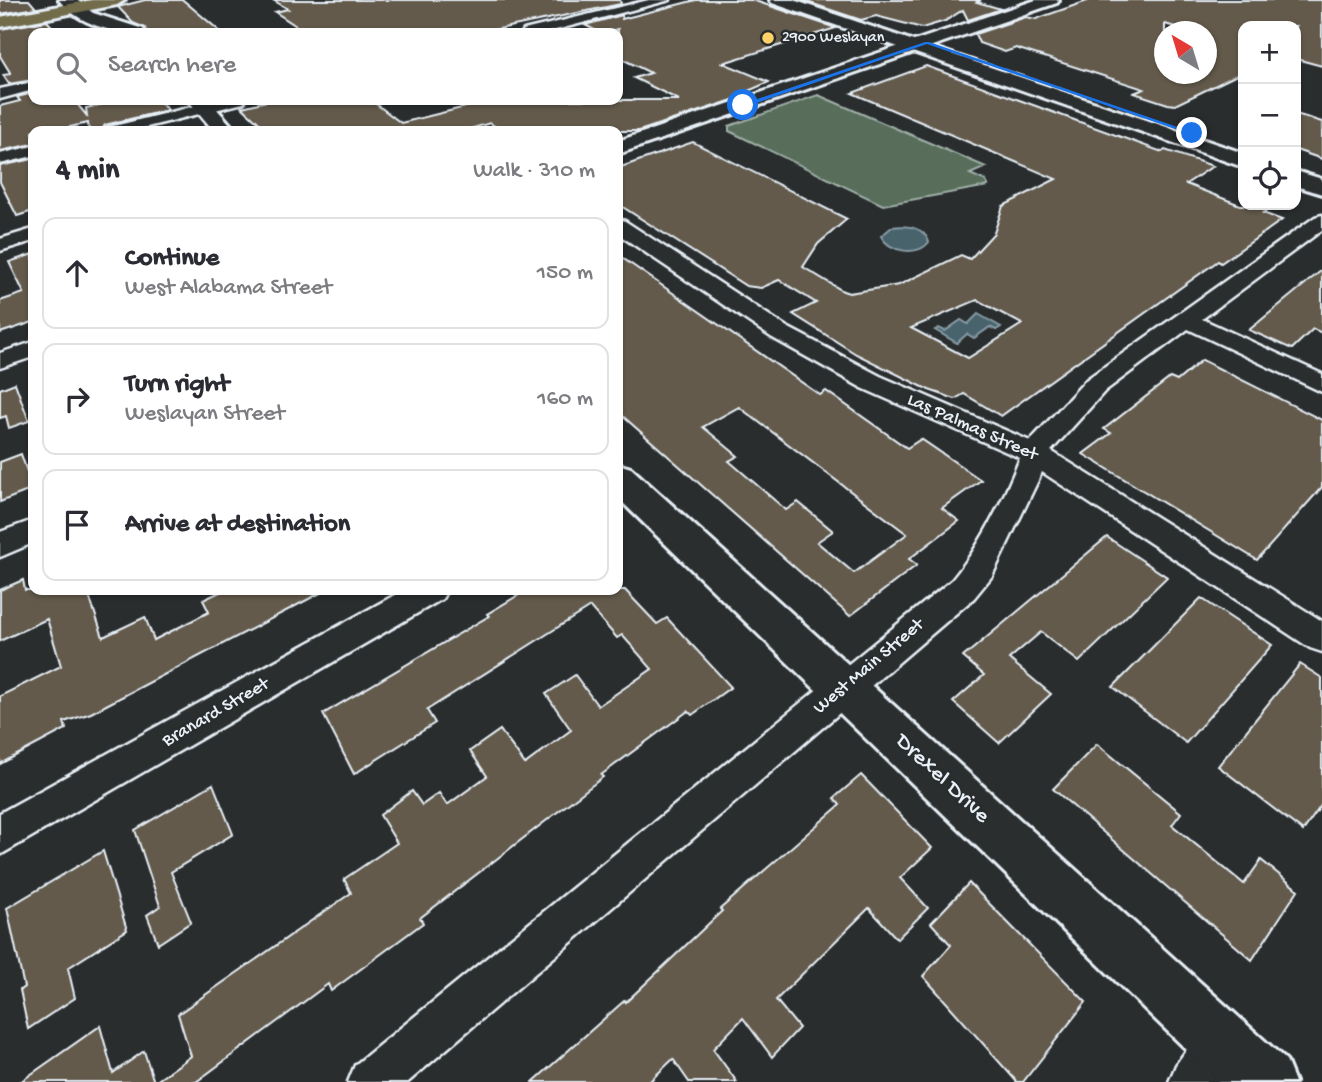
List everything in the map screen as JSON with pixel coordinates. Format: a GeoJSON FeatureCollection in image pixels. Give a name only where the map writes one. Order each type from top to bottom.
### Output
{"type":"FeatureCollection","features":[{"type":"Feature","properties":{"kind":"main road"},"geometry":{"type":"LineString","coordinates":[[0,19],[76,3],[117,0]]}},
{"type":"Feature","properties":{"kind":"street"},"geometry":{"type":"LineString","coordinates":[[549,28],[664,0]]}},
{"type":"Feature","properties":{"kind":"street"},"geometry":{"type":"LineString","coordinates":[[779,0],[1238,148]]}},
{"type":"Feature","properties":{"kind":"street"},"geometry":{"type":"LineString","coordinates":[[800,0],[1238,158]]}},
{"type":"Feature","properties":{"kind":"street"},"geometry":{"type":"LineString","coordinates":[[623,146],[1051,0]]}},
{"type":"Feature","properties":{"kind":"street"},"geometry":{"type":"LineString","coordinates":[[76,3],[87,16],[126,28]]}},
{"type":"Feature","properties":{"kind":"street"},"geometry":{"type":"LineString","coordinates":[[0,93],[28,87]]}},
{"type":"Feature","properties":{"kind":"street"},"geometry":{"type":"LineString","coordinates":[[129,126],[199,105]]}},
{"type":"Feature","properties":{"kind":"street"},"geometry":{"type":"LineString","coordinates":[[203,105],[222,126]]}},
{"type":"Feature","properties":{"kind":"street"},"geometry":{"type":"LineString","coordinates":[[0,159],[28,152]]}},
{"type":"Feature","properties":{"kind":"street"},"geometry":{"type":"LineString","coordinates":[[1301,170],[1322,177]]}},
{"type":"Feature","properties":{"kind":"street"},"geometry":{"type":"LineString","coordinates":[[1301,180],[1322,187]]}},
{"type":"Feature","properties":{"kind":"street","name":"West Main Street"},"geometry":{"type":"LineString","coordinates":[[372,1082],[963,589],[981,567],[1025,481],[1035,454],[1052,431],[1096,385],[1322,221]]}},
{"type":"Feature","properties":{"kind":"street","name":"Las Palmas Street"},"geometry":{"type":"LineString","coordinates":[[623,228],[779,332],[871,382],[1035,454],[1322,638]]}},
{"type":"Feature","properties":{"kind":"street"},"geometry":{"type":"LineString","coordinates":[[0,245],[28,237]]}},
{"type":"Feature","properties":{"kind":"street"},"geometry":{"type":"LineString","coordinates":[[1187,320],[1322,384]]}},
{"type":"Feature","properties":{"kind":"street"},"geometry":{"type":"LineString","coordinates":[[0,360],[28,351]]}},
{"type":"Feature","properties":{"kind":"street","name":"Drexel Drive"},"geometry":{"type":"LineString","coordinates":[[623,484],[845,687],[1264,1082]]}},
{"type":"Feature","properties":{"kind":"street"},"geometry":{"type":"LineString","coordinates":[[0,545],[28,533]]}},
{"type":"Feature","properties":{"kind":"street","name":"Branard Street"},"geometry":{"type":"LineString","coordinates":[[0,835],[422,595]]}},
{"type":"Feature","properties":{"kind":"street"},"geometry":{"type":"LineString","coordinates":[[1193,1082],[1220,1041]]}},
{"type":"Feature","properties":{"kind":"green space"},"geometry":{"type":"Polygon","coordinates":[[[818,95],[986,167],[970,174],[986,181],[988,186],[883,205],[729,131],[729,126],[818,95]]]}},
{"type":"Feature","properties":{"kind":"water"},"geometry":{"type":"Polygon","coordinates":[[[903,226],[919,230],[929,242],[918,250],[897,249],[881,236],[892,227],[903,226]]]}},
{"type":"Feature","properties":{"kind":"water"},"geometry":{"type":"Polygon","coordinates":[[[978,314],[1001,327],[996,330],[990,327],[974,338],[967,334],[957,343],[935,330],[939,328],[945,331],[961,320],[968,324],[978,314]]]}},
{"type":"Feature","properties":{"kind":"building"},"geometry":{"type":"Polygon","coordinates":[[[0,0],[29,0],[36,8],[0,14],[0,0]]]}},
{"type":"Feature","properties":{"kind":"building"},"geometry":{"type":"Polygon","coordinates":[[[145,0],[183,0],[216,28],[145,28],[133,23],[118,7],[145,0]]]}},
{"type":"Feature","properties":{"kind":"building"},"geometry":{"type":"Polygon","coordinates":[[[273,0],[620,0],[621,4],[503,28],[299,28],[275,12],[288,9],[273,0]]]}},
{"type":"Feature","properties":{"kind":"building"},"geometry":{"type":"Polygon","coordinates":[[[696,0],[752,0],[836,28],[723,63],[769,82],[741,94],[745,96],[639,131],[623,131],[623,126],[494,126],[490,123],[480,126],[263,126],[242,107],[378,105],[401,123],[474,105],[623,105],[623,100],[679,100],[634,78],[651,73],[623,59],[623,28],[591,28],[585,25],[622,15],[622,19],[696,0]]]}},
{"type":"Feature","properties":{"kind":"building"},"geometry":{"type":"Polygon","coordinates":[[[801,0],[981,0],[977,2],[1001,9],[968,20],[963,10],[945,21],[922,28],[876,16],[861,20],[801,0]]]}},
{"type":"Feature","properties":{"kind":"building"},"geometry":{"type":"Polygon","coordinates":[[[1090,0],[1322,0],[1322,66],[1301,60],[1301,21],[1238,21],[1238,74],[1175,105],[1168,104],[1134,93],[1144,89],[1016,48],[1005,52],[979,43],[975,34],[1026,17],[1036,19],[1090,0]]]}},
{"type":"Feature","properties":{"kind":"building"},"geometry":{"type":"Polygon","coordinates":[[[47,21],[53,28],[28,28],[28,81],[9,84],[3,75],[11,74],[0,56],[0,29],[47,21]]]}},
{"type":"Feature","properties":{"kind":"building"},"geometry":{"type":"Polygon","coordinates":[[[926,66],[1162,152],[1165,150],[1213,166],[1186,184],[1238,204],[1238,210],[1268,210],[1263,213],[1282,220],[1221,263],[1218,261],[1001,416],[964,394],[955,399],[929,390],[856,354],[793,314],[816,303],[779,280],[761,288],[746,286],[623,207],[623,166],[693,142],[847,219],[818,244],[803,267],[849,293],[899,285],[961,255],[970,259],[994,233],[1003,206],[1056,179],[852,93],[926,66]],[[977,300],[911,328],[968,358],[1022,324],[977,300]]]}},
{"type":"Feature","properties":{"kind":"building"},"geometry":{"type":"Polygon","coordinates":[[[28,94],[28,105],[78,105],[87,116],[86,108],[99,105],[163,105],[168,110],[104,126],[88,126],[88,123],[75,126],[28,126],[28,145],[0,151],[0,106],[20,101],[17,97],[28,94]]]}},
{"type":"Feature","properties":{"kind":"building"},"geometry":{"type":"Polygon","coordinates":[[[1301,116],[1322,122],[1322,159],[1301,152],[1301,116]]]}},
{"type":"Feature","properties":{"kind":"building"},"geometry":{"type":"Polygon","coordinates":[[[28,160],[28,213],[17,216],[0,182],[0,166],[28,160]]]}},
{"type":"Feature","properties":{"kind":"building"},"geometry":{"type":"Polygon","coordinates":[[[28,256],[28,324],[0,333],[0,301],[24,293],[9,262],[28,256]]]}},
{"type":"Feature","properties":{"kind":"building"},"geometry":{"type":"Polygon","coordinates":[[[623,258],[820,395],[826,391],[907,448],[921,439],[981,480],[942,508],[959,521],[909,559],[917,565],[850,616],[623,416],[623,258]],[[739,407],[703,427],[738,456],[729,461],[786,510],[798,502],[833,531],[817,542],[854,573],[907,534],[739,407]]]}},
{"type":"Feature","properties":{"kind":"building"},"geometry":{"type":"Polygon","coordinates":[[[1322,270],[1322,333],[1313,329],[1292,349],[1249,330],[1322,270]]]}},
{"type":"Feature","properties":{"kind":"building"},"geometry":{"type":"Polygon","coordinates":[[[1202,360],[1322,420],[1322,487],[1257,560],[1083,454],[1111,433],[1104,429],[1170,378],[1177,381],[1202,360]]]}},
{"type":"Feature","properties":{"kind":"building"},"geometry":{"type":"Polygon","coordinates":[[[15,383],[28,421],[9,428],[6,416],[0,418],[0,389],[15,383]]]}},
{"type":"Feature","properties":{"kind":"building"},"geometry":{"type":"Polygon","coordinates":[[[21,454],[28,474],[28,491],[0,502],[0,462],[21,454]]]}},
{"type":"Feature","properties":{"kind":"building"},"geometry":{"type":"Polygon","coordinates":[[[1107,537],[1167,577],[1079,662],[1041,632],[1009,659],[1051,694],[999,743],[953,702],[984,675],[963,657],[1107,537]]]}},
{"type":"Feature","properties":{"kind":"building"},"geometry":{"type":"Polygon","coordinates":[[[23,580],[28,595],[89,595],[103,637],[145,617],[154,640],[209,612],[203,600],[214,595],[316,595],[91,713],[64,722],[66,729],[0,764],[0,696],[61,666],[47,619],[0,641],[0,590],[23,580]]]}},
{"type":"Feature","properties":{"kind":"building"},"geometry":{"type":"Polygon","coordinates":[[[625,590],[657,624],[667,618],[731,687],[692,715],[688,711],[601,775],[603,777],[420,918],[423,923],[331,991],[328,984],[196,1082],[155,1082],[191,1056],[178,1014],[351,893],[344,879],[397,843],[380,815],[412,791],[422,805],[439,793],[447,805],[487,776],[470,751],[500,730],[525,764],[571,730],[546,694],[575,675],[598,706],[652,669],[622,635],[617,638],[590,607],[427,710],[435,723],[354,774],[323,714],[489,616],[487,614],[519,595],[623,595],[625,590]]]}},
{"type":"Feature","properties":{"kind":"building"},"geometry":{"type":"Polygon","coordinates":[[[1201,598],[1272,645],[1186,743],[1113,687],[1201,598]]]}},
{"type":"Feature","properties":{"kind":"building"},"geometry":{"type":"Polygon","coordinates":[[[1300,664],[1322,678],[1322,804],[1303,831],[1218,766],[1300,664]]]}},
{"type":"Feature","properties":{"kind":"building"},"geometry":{"type":"Polygon","coordinates":[[[1097,744],[1181,813],[1172,825],[1244,884],[1261,860],[1298,890],[1252,960],[1053,789],[1097,744]]]}},
{"type":"Feature","properties":{"kind":"building"},"geometry":{"type":"Polygon","coordinates":[[[861,775],[932,848],[900,878],[928,908],[897,939],[869,908],[776,1000],[799,1028],[772,1057],[743,1018],[713,1049],[737,1082],[689,1082],[673,1059],[649,1082],[533,1082],[625,1000],[626,1002],[722,911],[720,909],[840,805],[834,798],[861,775]]]}},
{"type":"Feature","properties":{"kind":"building"},"geometry":{"type":"Polygon","coordinates":[[[213,784],[233,834],[171,872],[191,922],[158,944],[147,915],[160,906],[135,830],[213,784]]]}},
{"type":"Feature","properties":{"kind":"building"},"geometry":{"type":"Polygon","coordinates":[[[103,851],[127,930],[68,968],[75,998],[28,1029],[20,990],[24,987],[7,908],[103,851]]]}},
{"type":"Feature","properties":{"kind":"building"},"geometry":{"type":"Polygon","coordinates":[[[969,883],[1086,1002],[1023,1082],[1017,1082],[923,976],[951,945],[931,923],[969,883]]]}},
{"type":"Feature","properties":{"kind":"building"},"geometry":{"type":"Polygon","coordinates":[[[100,1026],[113,1073],[144,1051],[154,1082],[20,1082],[100,1026]]]}},
{"type":"Feature","properties":{"kind":"place","name":"2900 Weslayan"},"geometry":{"type":"Point","coordinates":[768,38]}},
{"type":"Feature","properties":{"kind":"route"},"geometry":{"type":"LineString","coordinates":[[743,105],[927,43],[1192,133]]}}]}
